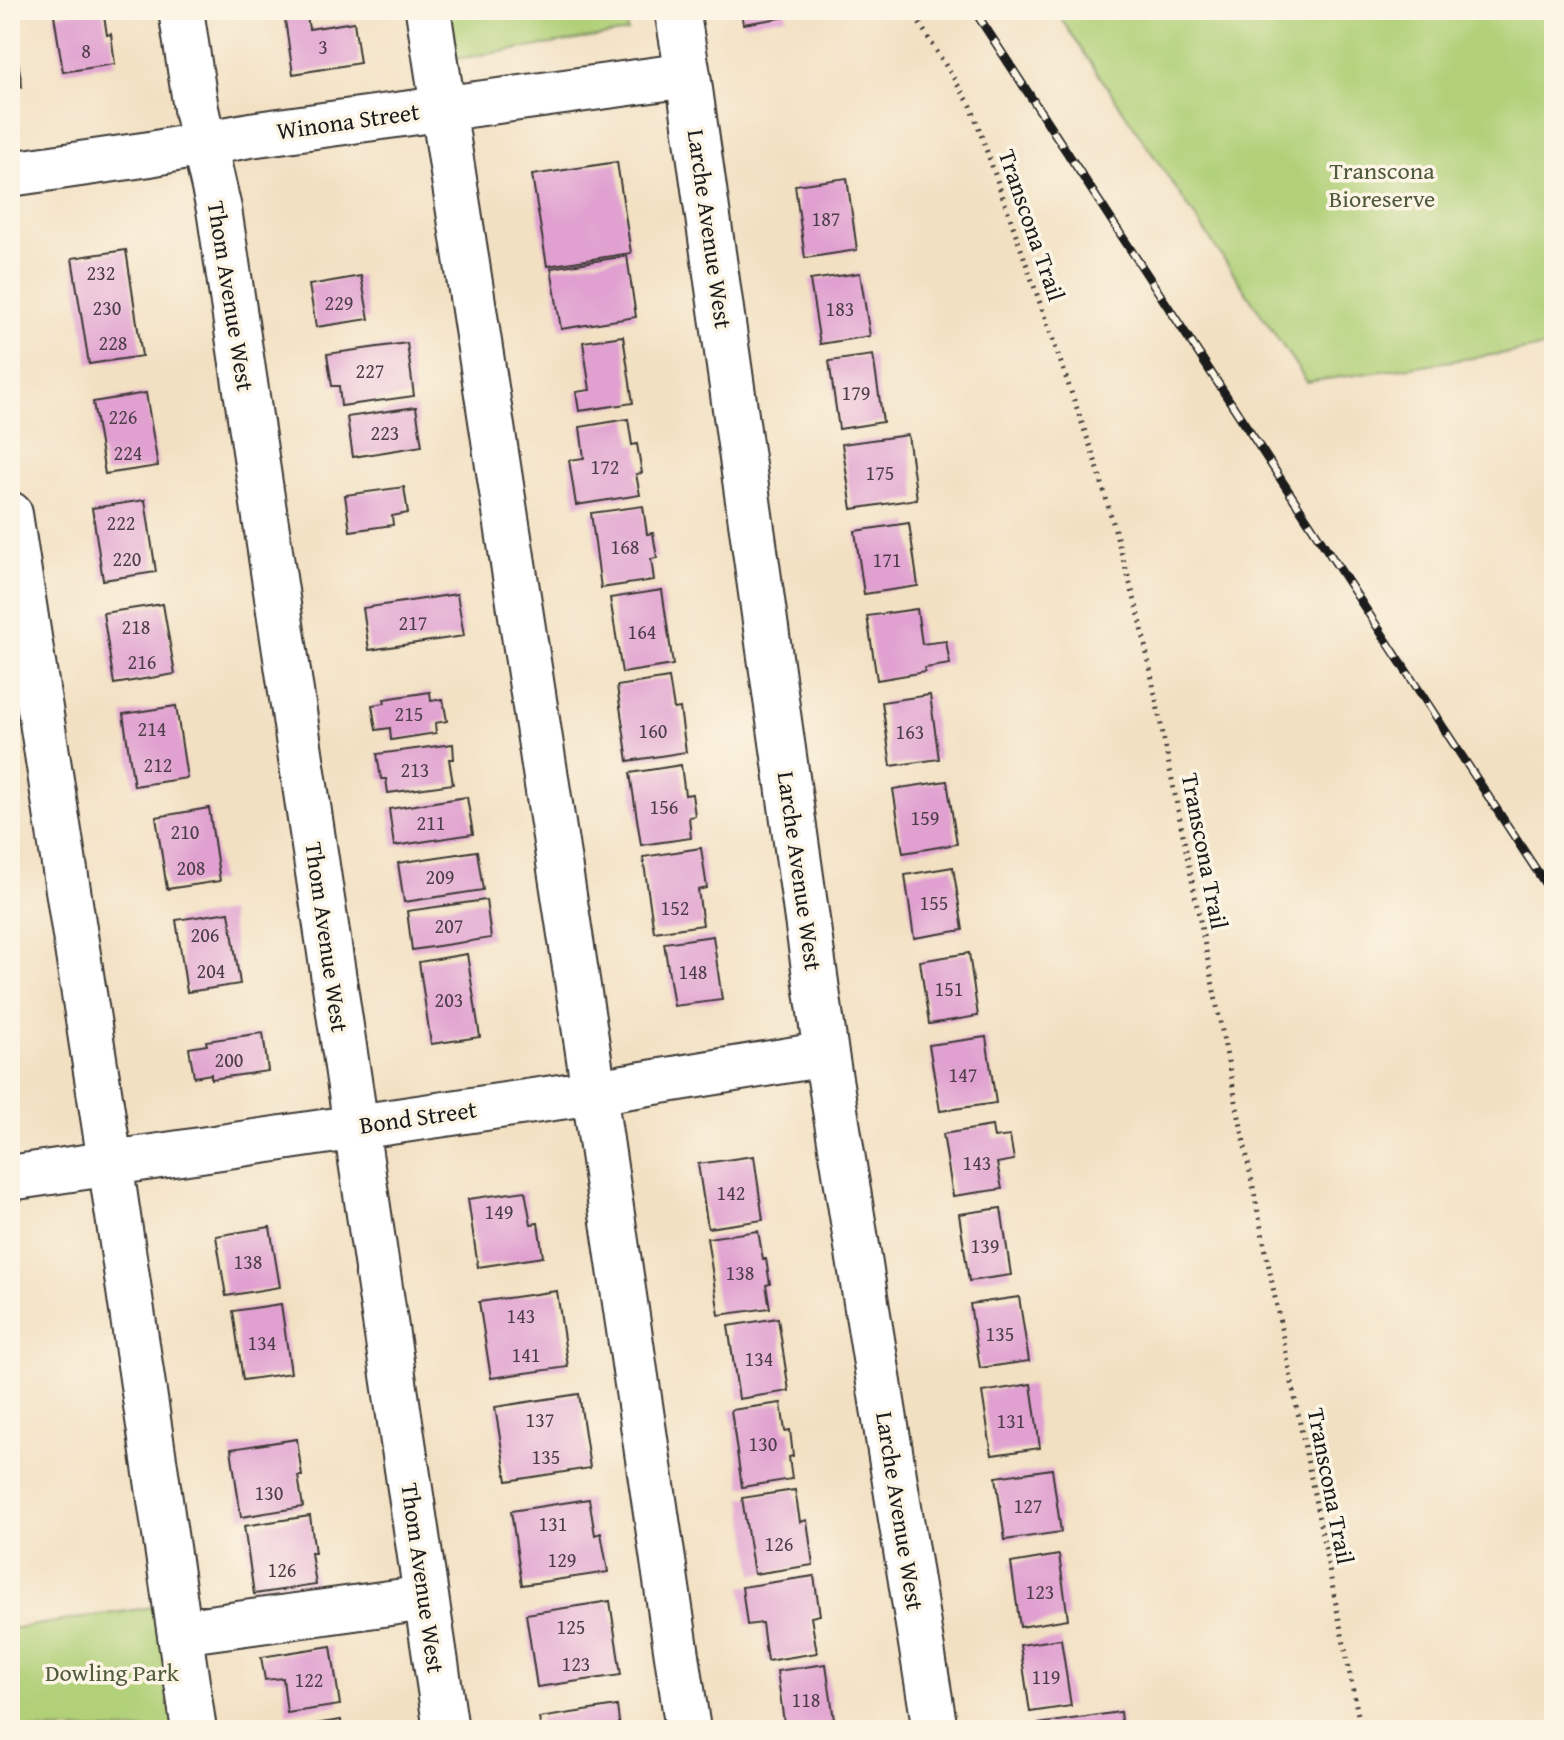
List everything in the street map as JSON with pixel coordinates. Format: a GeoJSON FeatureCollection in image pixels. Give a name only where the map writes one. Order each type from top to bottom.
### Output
{"type":"FeatureCollection","features":[{"type":"Feature","properties":{"kind":"street","name":"Thom Avenue West"},"geometry":{"type":"LineString","coordinates":[[181,10],[203,145],[219,209],[446,1730]]}},
{"type":"Feature","properties":{"kind":"street"},"geometry":{"type":"LineString","coordinates":[[428,10],[594,1092],[688,1730]]}},
{"type":"Feature","properties":{"kind":"street","name":"Larche Avenue West"},"geometry":{"type":"LineString","coordinates":[[677,10],[826,1054],[935,1730]]}},
{"type":"Feature","properties":{"kind":"street","name":"Winona Street"},"geometry":{"type":"LineString","coordinates":[[10,174],[250,135],[688,75]]}},
{"type":"Feature","properties":{"kind":"street"},"geometry":{"type":"LineString","coordinates":[[10,514],[194,1730]]}},
{"type":"Feature","properties":{"kind":"street","name":"Bond Street"},"geometry":{"type":"LineString","coordinates":[[10,1178],[594,1092],[826,1054]]}},
{"type":"Feature","properties":{"kind":"street"},"geometry":{"type":"LineString","coordinates":[[180,1632],[426,1598]]}},
{"type":"Feature","properties":{"kind":"path","name":"Transcona Trail"},"geometry":{"type":"LineString","coordinates":[[911,10],[971,106],[1097,466],[1140,619],[1361,1730]]}},
{"type":"Feature","properties":{"kind":"green space"},"geometry":{"type":"Polygon","coordinates":[[[448,10],[624,10],[628,32],[455,59],[448,10]]]}},
{"type":"Feature","properties":{"kind":"green space","name":"Transcona Bioreserve"},"geometry":{"type":"Polygon","coordinates":[[[1055,10],[1554,10],[1554,346],[1307,382],[1055,10]]]}},
{"type":"Feature","properties":{"kind":"green space","name":"Dowling Park"},"geometry":{"type":"Polygon","coordinates":[[[160,1606],[179,1730],[10,1730],[10,1629],[160,1606]]]}},
{"type":"Feature","properties":{"kind":"building"},"geometry":{"type":"Polygon","coordinates":[[[103,10],[107,35],[111,34],[115,64],[63,72],[54,15],[103,10]]]}},
{"type":"Feature","properties":{"kind":"building"},"geometry":{"type":"Polygon","coordinates":[[[306,10],[309,29],[354,22],[360,63],[293,74],[284,13],[306,10]]]}},
{"type":"Feature","properties":{"kind":"building"},"geometry":{"type":"Polygon","coordinates":[[[741,10],[785,10],[787,17],[743,24],[741,10]]]}},
{"type":"Feature","properties":{"kind":"building"},"geometry":{"type":"Polygon","coordinates":[[[10,21],[22,87],[10,89],[10,21]]]}},
{"type":"Feature","properties":{"kind":"building"},"geometry":{"type":"Polygon","coordinates":[[[617,162],[631,253],[547,266],[532,175],[617,162]]]}},
{"type":"Feature","properties":{"kind":"building"},"geometry":{"type":"Polygon","coordinates":[[[847,178],[857,250],[805,258],[795,185],[847,178]]]}},
{"type":"Feature","properties":{"kind":"building"},"geometry":{"type":"Polygon","coordinates":[[[126,250],[142,356],[89,364],[72,258],[126,250]]]}},
{"type":"Feature","properties":{"kind":"building"},"geometry":{"type":"Polygon","coordinates":[[[627,256],[636,317],[561,329],[551,268],[627,256]]]}},
{"type":"Feature","properties":{"kind":"building"},"geometry":{"type":"Polygon","coordinates":[[[860,273],[870,336],[820,344],[810,280],[860,273]]]}},
{"type":"Feature","properties":{"kind":"building"},"geometry":{"type":"Polygon","coordinates":[[[361,276],[369,319],[316,327],[309,285],[361,276]]]}},
{"type":"Feature","properties":{"kind":"building"},"geometry":{"type":"Polygon","coordinates":[[[623,336],[633,403],[579,411],[576,392],[590,390],[583,342],[623,336]]]}},
{"type":"Feature","properties":{"kind":"building"},"geometry":{"type":"Polygon","coordinates":[[[407,343],[414,396],[341,406],[339,386],[332,386],[327,354],[407,343]]]}},
{"type":"Feature","properties":{"kind":"building"},"geometry":{"type":"Polygon","coordinates":[[[873,355],[883,422],[839,429],[829,361],[873,355]]]}},
{"type":"Feature","properties":{"kind":"building"},"geometry":{"type":"Polygon","coordinates":[[[146,393],[158,466],[105,474],[93,402],[146,393]]]}},
{"type":"Feature","properties":{"kind":"building"},"geometry":{"type":"Polygon","coordinates":[[[416,407],[422,446],[353,457],[347,417],[416,407]]]}},
{"type":"Feature","properties":{"kind":"building"},"geometry":{"type":"Polygon","coordinates":[[[628,419],[632,445],[637,444],[642,473],[636,474],[640,495],[576,505],[569,460],[584,458],[580,427],[628,419]]]}},
{"type":"Feature","properties":{"kind":"building"},"geometry":{"type":"Polygon","coordinates":[[[908,435],[917,499],[852,509],[842,444],[908,435]]]}},
{"type":"Feature","properties":{"kind":"building"},"geometry":{"type":"Polygon","coordinates":[[[404,487],[408,513],[392,516],[393,525],[350,531],[345,495],[404,487]]]}},
{"type":"Feature","properties":{"kind":"building"},"geometry":{"type":"Polygon","coordinates":[[[145,500],[156,572],[103,580],[92,508],[145,500]]]}},
{"type":"Feature","properties":{"kind":"building"},"geometry":{"type":"Polygon","coordinates":[[[643,506],[647,534],[653,533],[657,558],[651,559],[654,580],[601,588],[591,513],[643,506]]]}},
{"type":"Feature","properties":{"kind":"building"},"geometry":{"type":"Polygon","coordinates":[[[909,523],[918,586],[864,594],[855,531],[909,523]]]}},
{"type":"Feature","properties":{"kind":"building"},"geometry":{"type":"Polygon","coordinates":[[[662,590],[673,665],[622,673],[610,598],[662,590]]]}},
{"type":"Feature","properties":{"kind":"building"},"geometry":{"type":"Polygon","coordinates":[[[457,594],[464,636],[369,650],[363,608],[457,594]]]}},
{"type":"Feature","properties":{"kind":"building"},"geometry":{"type":"Polygon","coordinates":[[[163,604],[175,674],[114,684],[103,613],[163,604]]]}},
{"type":"Feature","properties":{"kind":"building"},"geometry":{"type":"Polygon","coordinates":[[[917,609],[922,644],[946,641],[950,664],[925,668],[925,672],[877,680],[867,616],[917,609]]]}},
{"type":"Feature","properties":{"kind":"building"},"geometry":{"type":"Polygon","coordinates":[[[669,678],[674,709],[680,708],[686,752],[628,761],[617,686],[669,678]]]}},
{"type":"Feature","properties":{"kind":"building"},"geometry":{"type":"Polygon","coordinates":[[[430,692],[431,701],[443,699],[447,721],[435,723],[436,733],[391,740],[390,728],[376,730],[372,705],[385,703],[384,699],[430,692]]]}},
{"type":"Feature","properties":{"kind":"building"},"geometry":{"type":"Polygon","coordinates":[[[930,695],[939,759],[891,766],[882,702],[930,695]]]}},
{"type":"Feature","properties":{"kind":"building"},"geometry":{"type":"Polygon","coordinates":[[[176,706],[187,778],[134,786],[123,714],[176,706]]]}},
{"type":"Feature","properties":{"kind":"building"},"geometry":{"type":"Polygon","coordinates":[[[453,744],[454,759],[449,759],[453,784],[388,793],[386,779],[381,779],[377,754],[453,744]]]}},
{"type":"Feature","properties":{"kind":"building"},"geometry":{"type":"Polygon","coordinates":[[[681,765],[685,795],[692,794],[695,816],[689,817],[691,838],[641,845],[630,773],[681,765]]]}},
{"type":"Feature","properties":{"kind":"building"},"geometry":{"type":"Polygon","coordinates":[[[947,781],[957,844],[903,853],[893,789],[947,781]]]}},
{"type":"Feature","properties":{"kind":"building"},"geometry":{"type":"Polygon","coordinates":[[[467,797],[473,834],[394,846],[389,809],[467,797]]]}},
{"type":"Feature","properties":{"kind":"building"},"geometry":{"type":"Polygon","coordinates":[[[209,808],[220,881],[167,889],[156,817],[209,808]]]}},
{"type":"Feature","properties":{"kind":"building"},"geometry":{"type":"Polygon","coordinates":[[[701,848],[707,888],[698,890],[703,925],[654,932],[643,857],[701,848]]]}},
{"type":"Feature","properties":{"kind":"building"},"geometry":{"type":"Polygon","coordinates":[[[477,851],[483,890],[404,902],[398,863],[477,851]]]}},
{"type":"Feature","properties":{"kind":"building"},"geometry":{"type":"Polygon","coordinates":[[[953,867],[963,930],[914,938],[905,875],[953,867]]]}},
{"type":"Feature","properties":{"kind":"building"},"geometry":{"type":"Polygon","coordinates":[[[486,900],[491,938],[412,950],[407,911],[486,900]]]}},
{"type":"Feature","properties":{"kind":"building"},"geometry":{"type":"Polygon","coordinates":[[[229,912],[240,984],[187,992],[176,920],[229,912]]]}},
{"type":"Feature","properties":{"kind":"building"},"geometry":{"type":"Polygon","coordinates":[[[713,936],[722,1000],[674,1006],[664,943],[713,936]]]}},
{"type":"Feature","properties":{"kind":"building"},"geometry":{"type":"Polygon","coordinates":[[[969,953],[978,1016],[929,1024],[920,961],[969,953]]]}},
{"type":"Feature","properties":{"kind":"building"},"geometry":{"type":"Polygon","coordinates":[[[467,954],[480,1037],[431,1044],[419,962],[467,954]]]}},
{"type":"Feature","properties":{"kind":"building"},"geometry":{"type":"Polygon","coordinates":[[[263,1033],[268,1071],[211,1079],[211,1074],[194,1077],[189,1048],[207,1045],[206,1041],[263,1033]]]}},
{"type":"Feature","properties":{"kind":"building"},"geometry":{"type":"Polygon","coordinates":[[[986,1037],[996,1103],[940,1111],[929,1045],[986,1037]]]}},
{"type":"Feature","properties":{"kind":"building"},"geometry":{"type":"Polygon","coordinates":[[[992,1126],[994,1138],[1010,1136],[1014,1160],[997,1163],[1002,1189],[953,1196],[943,1134],[992,1126]]]}},
{"type":"Feature","properties":{"kind":"building"},"geometry":{"type":"Polygon","coordinates":[[[754,1156],[763,1220],[708,1228],[698,1164],[754,1156]]]}},
{"type":"Feature","properties":{"kind":"building"},"geometry":{"type":"Polygon","coordinates":[[[525,1191],[531,1224],[538,1223],[543,1257],[478,1267],[468,1199],[525,1191]]]}},
{"type":"Feature","properties":{"kind":"building"},"geometry":{"type":"Polygon","coordinates":[[[1001,1208],[1011,1275],[969,1281],[959,1214],[1001,1208]]]}},
{"type":"Feature","properties":{"kind":"building"},"geometry":{"type":"Polygon","coordinates":[[[270,1227],[280,1287],[226,1296],[216,1236],[270,1227]]]}},
{"type":"Feature","properties":{"kind":"building"},"geometry":{"type":"Polygon","coordinates":[[[758,1231],[770,1284],[766,1285],[770,1308],[719,1315],[707,1238],[758,1231]]]}},
{"type":"Feature","properties":{"kind":"building"},"geometry":{"type":"Polygon","coordinates":[[[557,1291],[568,1367],[491,1378],[479,1302],[557,1291]]]}},
{"type":"Feature","properties":{"kind":"building"},"geometry":{"type":"Polygon","coordinates":[[[1019,1297],[1029,1361],[980,1368],[970,1304],[1019,1297]]]}},
{"type":"Feature","properties":{"kind":"building"},"geometry":{"type":"Polygon","coordinates":[[[281,1304],[291,1373],[243,1380],[233,1311],[281,1304]]]}},
{"type":"Feature","properties":{"kind":"building"},"geometry":{"type":"Polygon","coordinates":[[[778,1318],[789,1391],[739,1399],[728,1326],[778,1318]]]}},
{"type":"Feature","properties":{"kind":"building"},"geometry":{"type":"Polygon","coordinates":[[[1031,1384],[1040,1448],[992,1455],[982,1392],[1031,1384]]]}},
{"type":"Feature","properties":{"kind":"building"},"geometry":{"type":"Polygon","coordinates":[[[579,1394],[590,1468],[507,1481],[495,1407],[579,1394]]]}},
{"type":"Feature","properties":{"kind":"building"},"geometry":{"type":"Polygon","coordinates":[[[781,1403],[785,1431],[790,1430],[792,1479],[742,1487],[731,1410],[781,1403]]]}},
{"type":"Feature","properties":{"kind":"building"},"geometry":{"type":"Polygon","coordinates":[[[297,1439],[303,1507],[241,1517],[231,1449],[297,1439]]]}},
{"type":"Feature","properties":{"kind":"building"},"geometry":{"type":"Polygon","coordinates":[[[1052,1469],[1061,1532],[1005,1540],[996,1477],[1052,1469]]]}},
{"type":"Feature","properties":{"kind":"building"},"geometry":{"type":"Polygon","coordinates":[[[795,1490],[800,1522],[807,1520],[813,1565],[754,1574],[742,1498],[795,1490]]]}},
{"type":"Feature","properties":{"kind":"building"},"geometry":{"type":"Polygon","coordinates":[[[589,1499],[595,1535],[601,1533],[608,1572],[522,1585],[511,1511],[589,1499]]]}},
{"type":"Feature","properties":{"kind":"building"},"geometry":{"type":"Polygon","coordinates":[[[310,1516],[316,1585],[254,1594],[244,1526],[310,1516]]]}},
{"type":"Feature","properties":{"kind":"building"},"geometry":{"type":"Polygon","coordinates":[[[1059,1555],[1068,1619],[1020,1627],[1011,1563],[1059,1555]]]}},
{"type":"Feature","properties":{"kind":"building"},"geometry":{"type":"Polygon","coordinates":[[[814,1576],[820,1615],[811,1617],[817,1653],[767,1661],[762,1623],[747,1625],[742,1587],[814,1576]]]}},
{"type":"Feature","properties":{"kind":"building"},"geometry":{"type":"Polygon","coordinates":[[[610,1601],[621,1675],[537,1687],[526,1614],[610,1601]]]}},
{"type":"Feature","properties":{"kind":"building"},"geometry":{"type":"Polygon","coordinates":[[[1061,1639],[1071,1706],[1030,1712],[1020,1645],[1061,1639]]]}},
{"type":"Feature","properties":{"kind":"building"},"geometry":{"type":"Polygon","coordinates":[[[331,1646],[340,1705],[287,1713],[283,1678],[265,1680],[261,1657],[331,1646]]]}},
{"type":"Feature","properties":{"kind":"building"},"geometry":{"type":"Polygon","coordinates":[[[826,1664],[835,1727],[785,1730],[777,1671],[826,1664]]]}},
{"type":"Feature","properties":{"kind":"building"},"geometry":{"type":"Polygon","coordinates":[[[617,1706],[620,1730],[541,1730],[539,1718],[617,1706]]]}},
{"type":"Feature","properties":{"kind":"building"},"geometry":{"type":"Polygon","coordinates":[[[1120,1712],[1122,1730],[1032,1730],[1031,1725],[1120,1712]]]}},
{"type":"Feature","properties":{"kind":"building"},"geometry":{"type":"Polygon","coordinates":[[[341,1720],[342,1730],[289,1730],[289,1728],[341,1720]]]}},
{"type":"Feature","properties":{"kind":"railway"},"geometry":{"type":"LineString","coordinates":[[974,10],[1554,897]]}}]}
